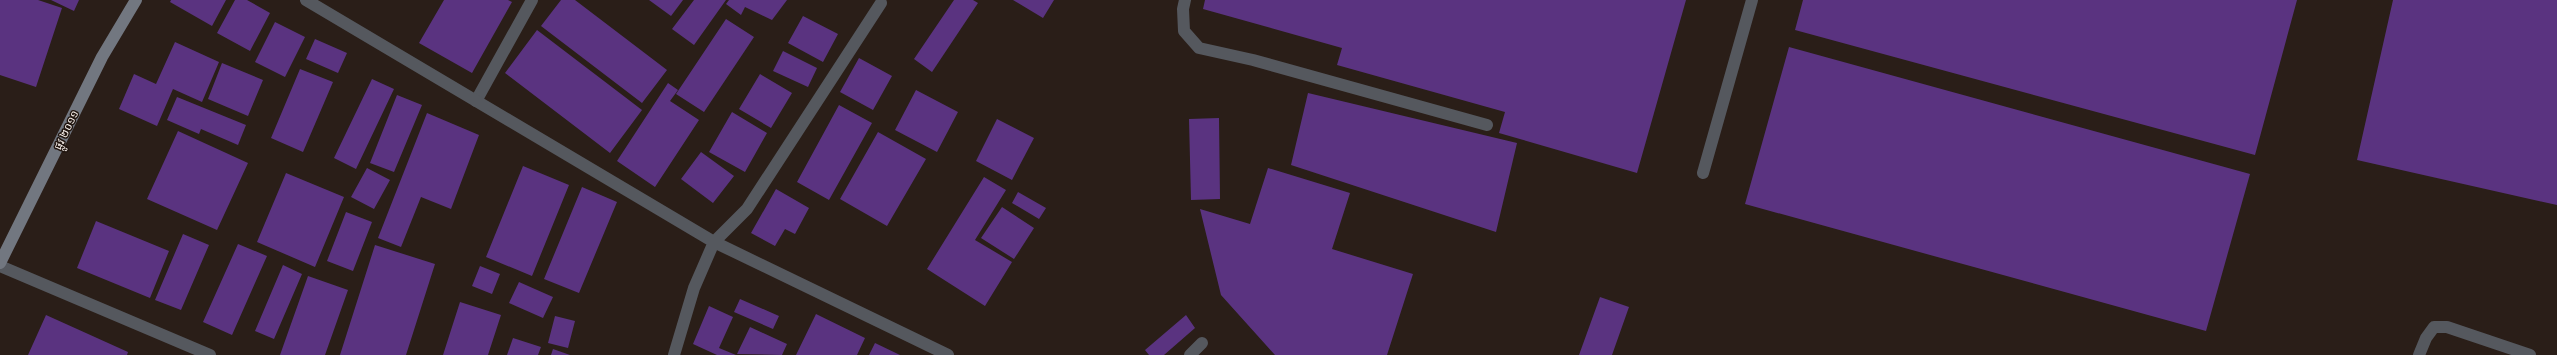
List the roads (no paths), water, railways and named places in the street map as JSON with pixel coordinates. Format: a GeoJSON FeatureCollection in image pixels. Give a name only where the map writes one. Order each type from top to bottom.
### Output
{"type":"FeatureCollection","features":[{"type":"Feature","properties":{"kind":"main road","name":"ផ្លូវ ២០១១"},"geometry":{"type":"LineString","coordinates":[[0,264],[102,57],[136,0]]}},
{"type":"Feature","properties":{"kind":"street"},"geometry":{"type":"LineString","coordinates":[[306,0],[714,242],[948,355]]}},
{"type":"Feature","properties":{"kind":"street"},"geometry":{"type":"LineString","coordinates":[[476,101],[532,0]]}},
{"type":"Feature","properties":{"kind":"street"},"geometry":{"type":"LineString","coordinates":[[1185,0],[1182,9],[1184,31],[1199,48],[1253,60],[1487,125]]}},
{"type":"Feature","properties":{"kind":"street"},"geometry":{"type":"LineString","coordinates":[[1703,173],[1752,0]]}},
{"type":"Feature","properties":{"kind":"street"},"geometry":{"type":"LineString","coordinates":[[674,355],[694,288],[714,242],[747,209],[881,2]]}},
{"type":"Feature","properties":{"kind":"street"},"geometry":{"type":"LineString","coordinates":[[0,264],[210,355]]}},
{"type":"Feature","properties":{"kind":"street"},"geometry":{"type":"LineString","coordinates":[[2419,355],[2426,338],[2434,327],[2447,327],[2530,355]]}},
{"type":"Feature","properties":{"kind":"street"},"geometry":{"type":"LineString","coordinates":[[1190,355],[1202,343]]}}]}
